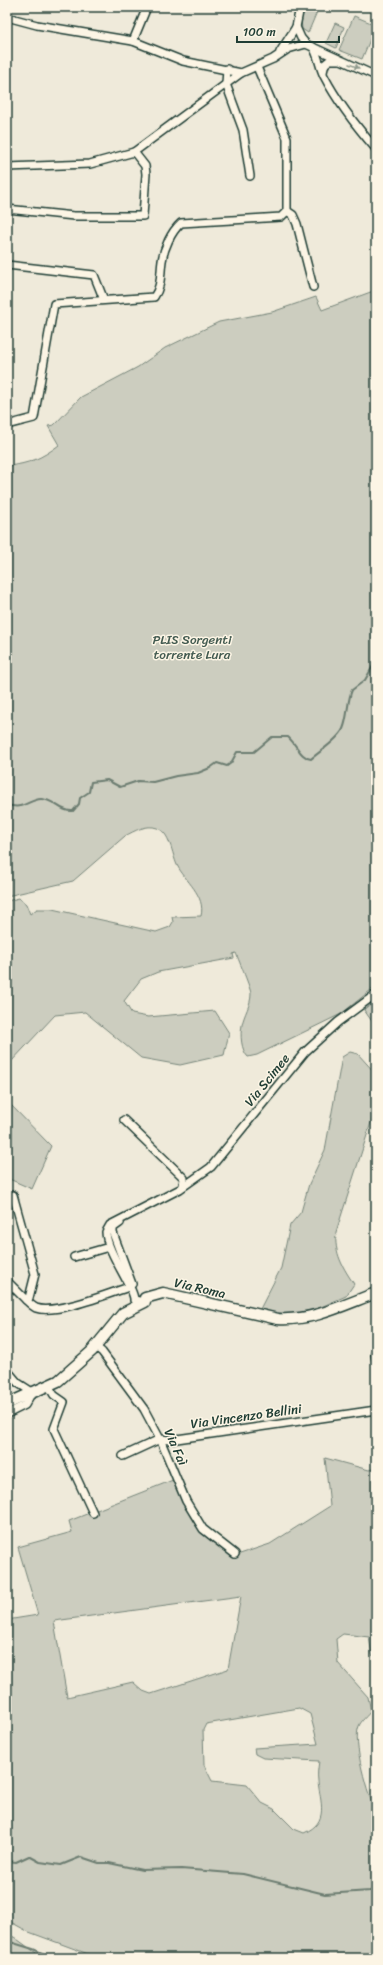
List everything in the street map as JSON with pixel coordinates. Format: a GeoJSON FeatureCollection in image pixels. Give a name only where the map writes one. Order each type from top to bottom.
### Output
{"type":"FeatureCollection","features":[{"type":"Feature","properties":{"kind":"street"},"geometry":{"type":"LineString","coordinates":[[133,40],[147,7]]}},
{"type":"Feature","properties":{"kind":"street"},"geometry":{"type":"LineString","coordinates":[[273,59],[286,45],[296,27],[300,7]]}},
{"type":"Feature","properties":{"kind":"street"},"geometry":{"type":"LineString","coordinates":[[7,17],[37,26],[133,40],[183,61],[241,73]]}},
{"type":"Feature","properties":{"kind":"street"},"geometry":{"type":"LineString","coordinates":[[296,27],[301,38],[319,56],[323,75],[351,121],[376,149]]}},
{"type":"Feature","properties":{"kind":"street"},"geometry":{"type":"LineString","coordinates":[[7,167],[90,164],[134,152],[241,73],[273,59],[288,49],[310,46],[376,76]]}},
{"type":"Feature","properties":{"kind":"street"},"geometry":{"type":"LineString","coordinates":[[323,75],[325,64],[330,60],[340,60]]}},
{"type":"Feature","properties":{"kind":"street"},"geometry":{"type":"LineString","coordinates":[[7,425],[34,418],[54,304],[154,297],[159,290],[162,260],[174,229],[181,223],[281,217],[287,211],[287,138],[257,67]]}},
{"type":"Feature","properties":{"kind":"street"},"geometry":{"type":"LineString","coordinates":[[227,69],[226,84],[247,144],[250,176]]}},
{"type":"Feature","properties":{"kind":"street"},"geometry":{"type":"LineString","coordinates":[[7,209],[74,216],[144,216],[145,166],[134,152]]}},
{"type":"Feature","properties":{"kind":"street"},"geometry":{"type":"LineString","coordinates":[[287,211],[293,215],[297,224],[313,288]]}},
{"type":"Feature","properties":{"kind":"street"},"geometry":{"type":"LineString","coordinates":[[7,265],[94,275],[104,300]]}},
{"type":"Feature","properties":{"kind":"street","name":"Via Scimee"},"geometry":{"type":"LineString","coordinates":[[110,1231],[127,1217],[183,1186],[212,1167],[315,1042],[338,1022],[376,994]]}},
{"type":"Feature","properties":{"kind":"street"},"geometry":{"type":"LineString","coordinates":[[124,1120],[184,1178],[185,1182],[183,1186]]}},
{"type":"Feature","properties":{"kind":"street"},"geometry":{"type":"LineString","coordinates":[[13,1195],[35,1274],[29,1298],[26,1300]]}},
{"type":"Feature","properties":{"kind":"street"},"geometry":{"type":"LineString","coordinates":[[110,1231],[106,1236],[109,1247],[134,1296],[134,1300],[145,1302]]}},
{"type":"Feature","properties":{"kind":"street"},"geometry":{"type":"LineString","coordinates":[[110,1231],[133,1292],[145,1302]]}},
{"type":"Feature","properties":{"kind":"street"},"geometry":{"type":"LineString","coordinates":[[74,1257],[109,1247]]}},
{"type":"Feature","properties":{"kind":"street"},"geometry":{"type":"LineString","coordinates":[[7,1281],[34,1307],[60,1309],[129,1287]]}},
{"type":"Feature","properties":{"kind":"street","name":"Via Roma"},"geometry":{"type":"LineString","coordinates":[[7,1404],[58,1381],[96,1347],[123,1313],[145,1302],[145,1298],[163,1293],[278,1319],[296,1320],[312,1317],[376,1293]]}},
{"type":"Feature","properties":{"kind":"street","name":"Via Faì"},"geometry":{"type":"LineString","coordinates":[[96,1347],[102,1352],[144,1409],[160,1439],[186,1501],[202,1529],[235,1554]]}},
{"type":"Feature","properties":{"kind":"street"},"geometry":{"type":"LineString","coordinates":[[7,1370],[18,1383],[32,1392],[25,1405],[7,1414]]}},
{"type":"Feature","properties":{"kind":"street"},"geometry":{"type":"LineString","coordinates":[[48,1385],[54,1395],[64,1402],[54,1429],[93,1513]]}},
{"type":"Feature","properties":{"kind":"street","name":"Via Vincenzo Bellini"},"geometry":{"type":"LineString","coordinates":[[123,1456],[160,1439],[170,1440],[376,1410]]}},
{"type":"Feature","properties":{"kind":"green space"},"geometry":{"type":"Polygon","coordinates":[[[305,7],[319,7],[308,33],[302,29],[301,20],[305,7]]]}},
{"type":"Feature","properties":{"kind":"green space"},"geometry":{"type":"Polygon","coordinates":[[[354,16],[376,25],[362,59],[339,50],[354,16]]]}},
{"type":"Feature","properties":{"kind":"green space"},"geometry":{"type":"Polygon","coordinates":[[[335,23],[344,27],[336,48],[326,43],[335,23]]]}},
{"type":"Feature","properties":{"kind":"green space","name":"PLIS Sorgenti torrente Lura"},"geometry":{"type":"Polygon","coordinates":[[[376,290],[376,986],[341,1014],[257,1055],[248,1057],[242,1046],[241,1029],[250,1002],[251,994],[236,953],[233,954],[234,958],[158,972],[141,979],[124,1001],[132,1014],[148,1017],[215,1011],[229,1033],[224,1055],[180,1065],[141,1058],[85,1012],[55,1015],[10,1063],[7,1089],[7,901],[19,898],[26,904],[30,914],[37,909],[52,909],[156,932],[170,927],[173,922],[172,917],[201,916],[202,908],[198,895],[177,865],[165,834],[161,830],[153,827],[141,829],[125,836],[73,881],[7,896],[7,466],[35,460],[59,445],[48,426],[54,425],[81,397],[138,367],[165,348],[219,322],[272,312],[316,297],[322,310],[376,290]]]}},
{"type":"Feature","properties":{"kind":"green space"},"geometry":{"type":"Polygon","coordinates":[[[376,1001],[376,1027],[364,1010],[376,1001]]]}},
{"type":"Feature","properties":{"kind":"green space"},"geometry":{"type":"Polygon","coordinates":[[[350,1052],[358,1054],[376,1074],[376,1107],[336,1232],[336,1247],[340,1260],[354,1284],[346,1296],[296,1318],[260,1309],[281,1268],[290,1225],[301,1212],[309,1184],[325,1150],[342,1057],[350,1052]]]}},
{"type":"Feature","properties":{"kind":"green space"},"geometry":{"type":"Polygon","coordinates":[[[7,1101],[51,1146],[32,1189],[7,1178],[7,1101]]]}},
{"type":"Feature","properties":{"kind":"green space"},"geometry":{"type":"Polygon","coordinates":[[[325,1458],[369,1470],[376,1468],[376,1658],[372,1655],[369,1637],[343,1634],[336,1639],[338,1663],[368,1697],[371,1711],[359,1726],[357,1733],[359,1756],[365,1782],[376,1812],[376,1958],[99,1958],[29,1932],[7,1920],[7,1620],[38,1615],[18,1547],[72,1532],[69,1521],[173,1480],[200,1532],[237,1555],[270,1544],[330,1506],[325,1458]],[[241,1596],[54,1621],[67,1697],[133,1682],[143,1691],[151,1694],[228,1669],[241,1596]],[[299,1708],[206,1724],[203,1730],[204,1765],[212,1781],[247,1785],[262,1803],[274,1809],[294,1829],[304,1833],[317,1823],[322,1811],[318,1776],[319,1761],[263,1758],[255,1754],[254,1748],[318,1744],[310,1714],[299,1708]]]}},
{"type":"Feature","properties":{"kind":"green space"},"geometry":{"type":"Polygon","coordinates":[[[7,1936],[14,1937],[43,1958],[7,1958],[7,1936]]]}},
{"type":"Feature","properties":{"kind":"waterway"},"geometry":{"type":"LineString","coordinates":[[7,805],[18,806],[41,799],[50,801],[64,810],[73,811],[79,804],[80,798],[89,792],[91,782],[107,780],[120,787],[138,781],[153,782],[176,776],[198,773],[217,763],[227,766],[231,763],[237,752],[254,752],[272,737],[288,737],[304,756],[311,759],[341,733],[345,725],[352,690],[365,680],[373,666],[376,664]]}},
{"type":"Feature","properties":{"kind":"waterway"},"geometry":{"type":"LineString","coordinates":[[7,1861],[16,1862],[29,1856],[40,1862],[61,1865],[81,1857],[99,1863],[109,1863],[142,1870],[181,1869],[243,1874],[325,1894],[370,1891],[376,1887]]}},
{"type":"Feature","properties":{"kind":"waterway"},"geometry":{"type":"LineString","coordinates":[[7,1941],[33,1949],[53,1958]]}}]}
